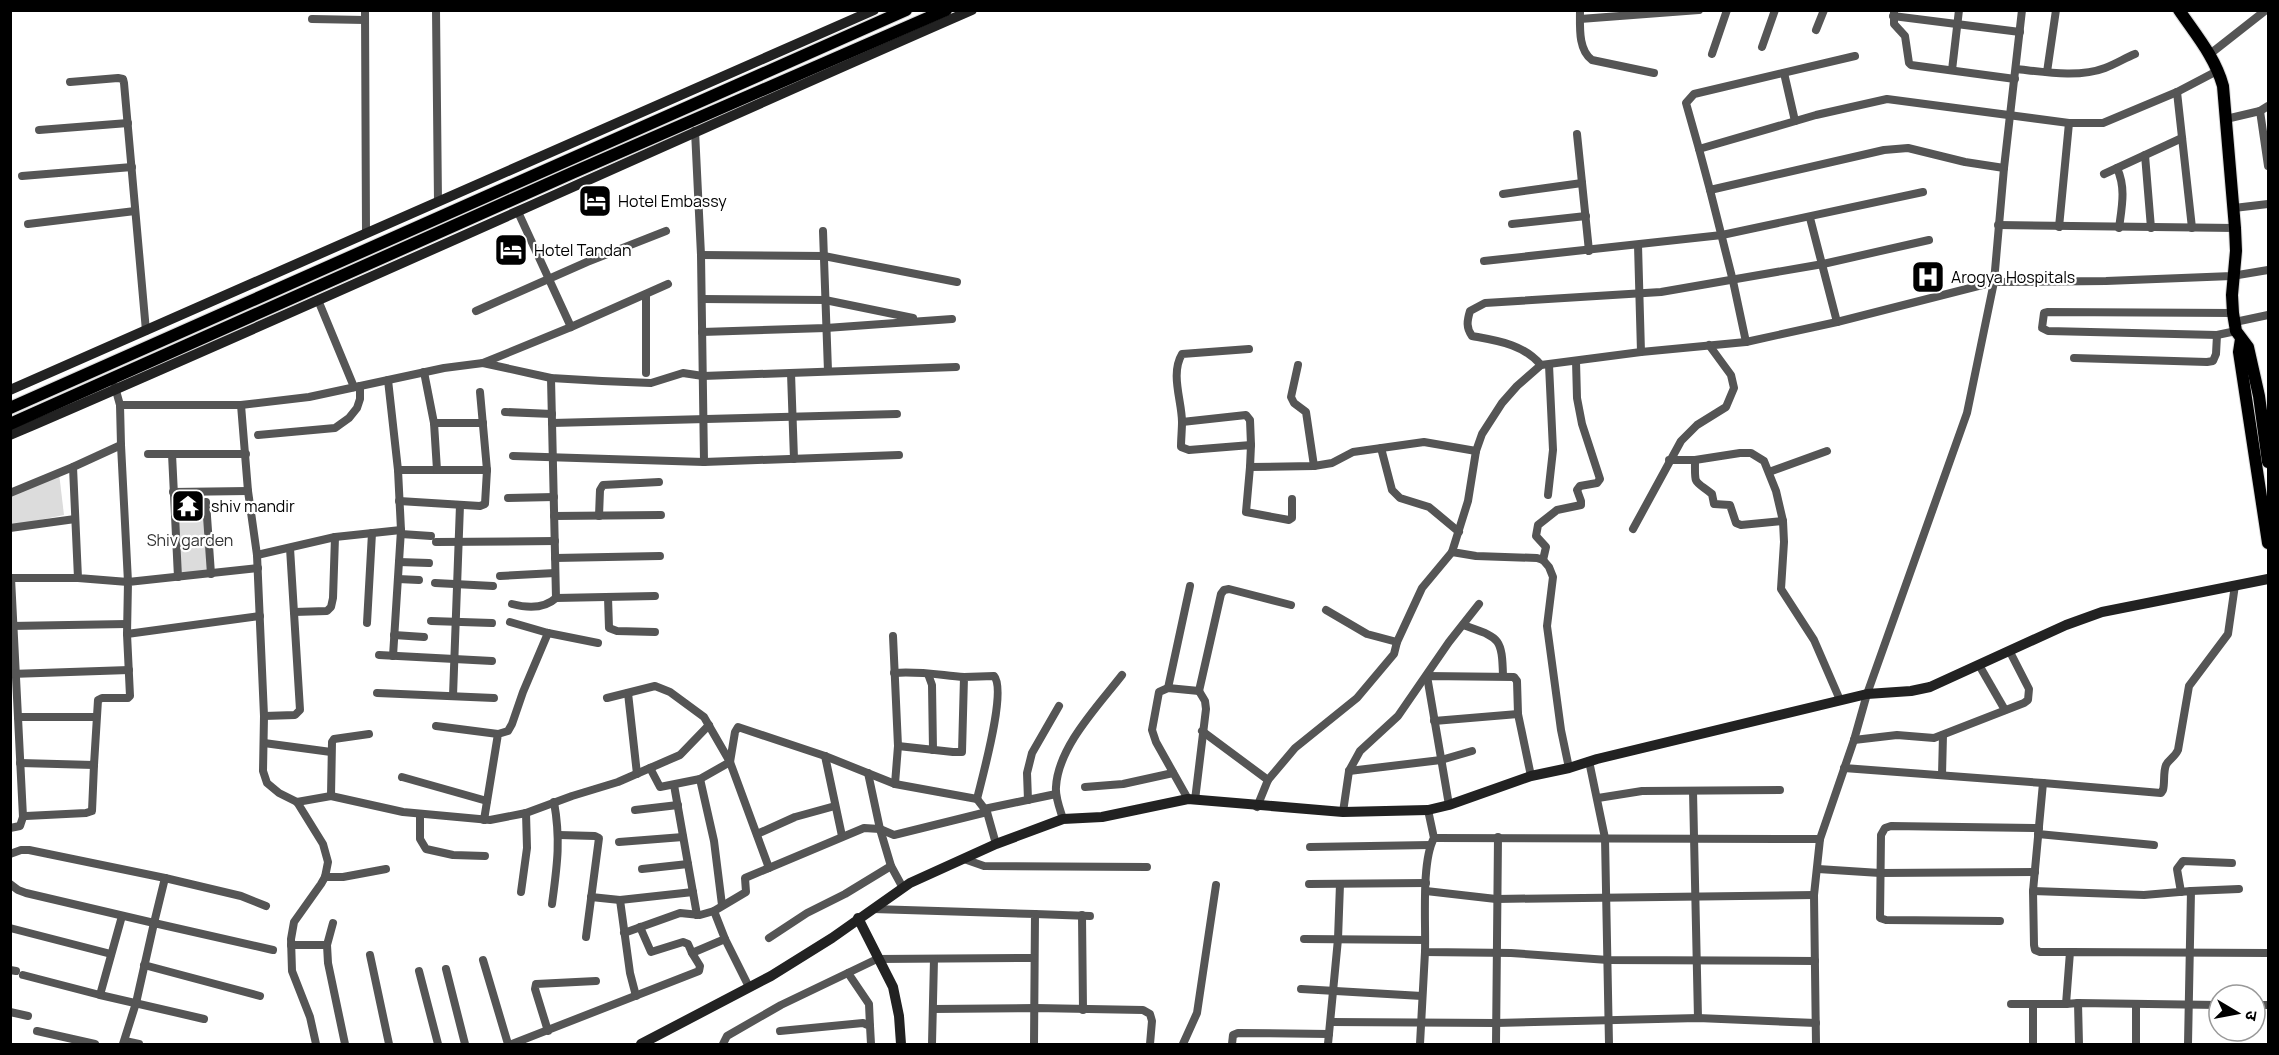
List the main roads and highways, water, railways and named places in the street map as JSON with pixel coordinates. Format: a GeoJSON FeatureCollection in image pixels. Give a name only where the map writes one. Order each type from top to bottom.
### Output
{"type":"FeatureCollection","features":[{"type":"Feature","properties":{"kind":"main road"},"geometry":{"type":"LineString","coordinates":[[10,408],[906,10]]}},
{"type":"Feature","properties":{"kind":"main road"},"geometry":{"type":"LineString","coordinates":[[10,424],[114,384],[572,173],[946,10]]}},
{"type":"Feature","properties":{"kind":"main road"},"geometry":{"type":"LineString","coordinates":[[2179,10],[2210,54],[2223,86],[2234,208],[2236,251],[2232,276],[2236,326],[2268,543]]}},
{"type":"Feature","properties":{"kind":"main road"},"geometry":{"type":"LineString","coordinates":[[2236,326],[2248,347],[2259,396],[2268,462]]}},
{"type":"Feature","properties":{"kind":"place","name":"Hotel Embassy"},"geometry":{"type":"Point","coordinates":[595,201]}},
{"type":"Feature","properties":{"kind":"place","name":"Hotel Tandan"},"geometry":{"type":"Point","coordinates":[511,250]}},
{"type":"Feature","properties":{"kind":"place","name":"Arogya Hospitals"},"geometry":{"type":"Point","coordinates":[1928,277]}},
{"type":"Feature","properties":{"kind":"place","name":"shiv mandir"},"geometry":{"type":"Point","coordinates":[188,506]}},
{"type":"Feature","properties":{"kind":"park label","name":"Shiv garden"},"geometry":{"type":"Point","coordinates":[190,540]}}]}
